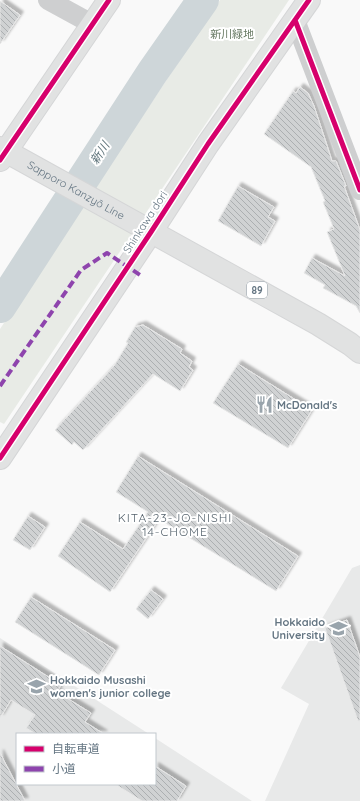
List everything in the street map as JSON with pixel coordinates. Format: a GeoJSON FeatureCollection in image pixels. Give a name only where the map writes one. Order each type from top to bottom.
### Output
{"type":"FeatureCollection","features":[{"type":"Feature","properties":{"kind":"street"},"geometry":{"type":"LineString","coordinates":[[48,0],[92,24]]}},
{"type":"Feature","properties":{"kind":"street"},"geometry":{"type":"LineString","coordinates":[[2,153],[109,0]]}},
{"type":"Feature","properties":{"kind":"street","name":"Shinkawa dori"},"geometry":{"type":"LineString","coordinates":[[0,458],[208,144],[309,0]]}},
{"type":"Feature","properties":{"kind":"street"},"geometry":{"type":"LineString","coordinates":[[295,20],[355,161],[360,190]]}},
{"type":"Feature","properties":{"kind":"street","name":"Sapporo Kanzyō Line"},"geometry":{"type":"LineString","coordinates":[[2,153],[151,232],[318,324],[360,352]]}},
{"type":"Feature","properties":{"kind":"shaded area","name":"Hokkaido University"},"geometry":{"type":"Polygon","coordinates":[[[360,565],[360,801],[265,801],[309,704],[281,688],[352,568],[360,565]]]}},
{"type":"Feature","properties":{"kind":"shaded area","name":"Hokkaido Musashi women's junior college"},"geometry":{"type":"Polygon","coordinates":[[[0,638],[147,733],[16,733],[16,785],[156,785],[156,739],[252,801],[0,801],[0,638]]]}},
{"type":"Feature","properties":{"kind":"green space","name":"新川緑地"},"geometry":{"type":"Polygon","coordinates":[[[220,0],[289,0],[4,424],[0,422],[0,329],[220,0]]]}},
{"type":"Feature","properties":{"kind":"building"},"geometry":{"type":"Polygon","coordinates":[[[0,1],[20,15],[0,44],[0,1]]]}},
{"type":"Feature","properties":{"kind":"building"},"geometry":{"type":"Polygon","coordinates":[[[300,87],[308,93],[314,106],[332,161],[336,161],[346,186],[344,186],[360,230],[360,313],[356,306],[323,288],[325,285],[304,273],[312,258],[345,276],[327,232],[334,229],[323,202],[325,201],[311,167],[264,134],[293,91],[296,93],[300,87]]]}},
{"type":"Feature","properties":{"kind":"building"},"geometry":{"type":"Polygon","coordinates":[[[238,186],[274,207],[268,217],[275,221],[261,246],[218,221],[238,186]]]}},
{"type":"Feature","properties":{"kind":"building"},"geometry":{"type":"Polygon","coordinates":[[[143,325],[182,349],[180,353],[192,361],[189,367],[193,370],[180,391],[153,374],[83,450],[74,442],[72,445],[55,430],[114,366],[128,343],[126,342],[135,327],[143,325]]]}},
{"type":"Feature","properties":{"kind":"building"},"geometry":{"type":"Polygon","coordinates":[[[238,364],[312,410],[288,448],[213,403],[238,364]]]}},
{"type":"Feature","properties":{"kind":"building"},"geometry":{"type":"Polygon","coordinates":[[[138,456],[298,556],[276,591],[159,519],[110,592],[58,556],[80,522],[123,549],[148,512],[116,492],[138,456]]]}},
{"type":"Feature","properties":{"kind":"building"},"geometry":{"type":"Polygon","coordinates":[[[28,516],[45,527],[30,550],[13,540],[28,516]]]}},
{"type":"Feature","properties":{"kind":"building"},"geometry":{"type":"Polygon","coordinates":[[[151,590],[163,599],[148,619],[136,609],[151,590]]]}},
{"type":"Feature","properties":{"kind":"building"},"geometry":{"type":"Polygon","coordinates":[[[31,597],[115,650],[99,675],[15,622],[31,597]]]}},
{"type":"Feature","properties":{"kind":"building"},"geometry":{"type":"Polygon","coordinates":[[[347,620],[360,657],[360,721],[358,721],[325,628],[347,620]]]}},
{"type":"Feature","properties":{"kind":"building"},"geometry":{"type":"Polygon","coordinates":[[[0,646],[61,685],[57,692],[91,713],[85,722],[102,733],[34,733],[26,728],[35,715],[11,700],[0,718],[0,646]]]}},
{"type":"Feature","properties":{"kind":"building"},"geometry":{"type":"Polygon","coordinates":[[[0,753],[25,801],[0,801],[0,753]]]}},
{"type":"Feature","properties":{"kind":"building"},"geometry":{"type":"Polygon","coordinates":[[[156,767],[186,786],[177,801],[142,801],[117,785],[156,785],[156,767]]]}},
{"type":"Feature","properties":{"kind":"waterway","name":"新川"},"geometry":{"type":"LineString","coordinates":[[0,307],[152,73],[203,0]]}},
{"type":"Feature","properties":{"kind":"marked path"},"geometry":{"type":"LineString","coordinates":[[0,386],[81,270],[107,253],[143,277]]}},
{"type":"Feature","properties":{"kind":"cycle path"},"geometry":{"type":"LineString","coordinates":[[0,160],[109,0]]}},
{"type":"Feature","properties":{"kind":"cycle path"},"geometry":{"type":"LineString","coordinates":[[0,458],[208,144],[309,0]]}},
{"type":"Feature","properties":{"kind":"cycle path"},"geometry":{"type":"LineString","coordinates":[[295,20],[360,190]]}},
{"type":"Feature","properties":{"kind":"place","name":"McDonald's"},"geometry":{"type":"Point","coordinates":[264,405]}},
{"type":"Feature","properties":{"kind":"place","name":"Hokkaido University"},"geometry":{"type":"Point","coordinates":[338,628]}},
{"type":"Feature","properties":{"kind":"place","name":"Hokkaido Musashi women's junior college"},"geometry":{"type":"Point","coordinates":[37,686]}},
{"type":"Feature","properties":{"kind":"district","name":"KITA-23-JO-NISHI 14-CHOME"},"geometry":{"type":"Point","coordinates":[175,525]}}]}
